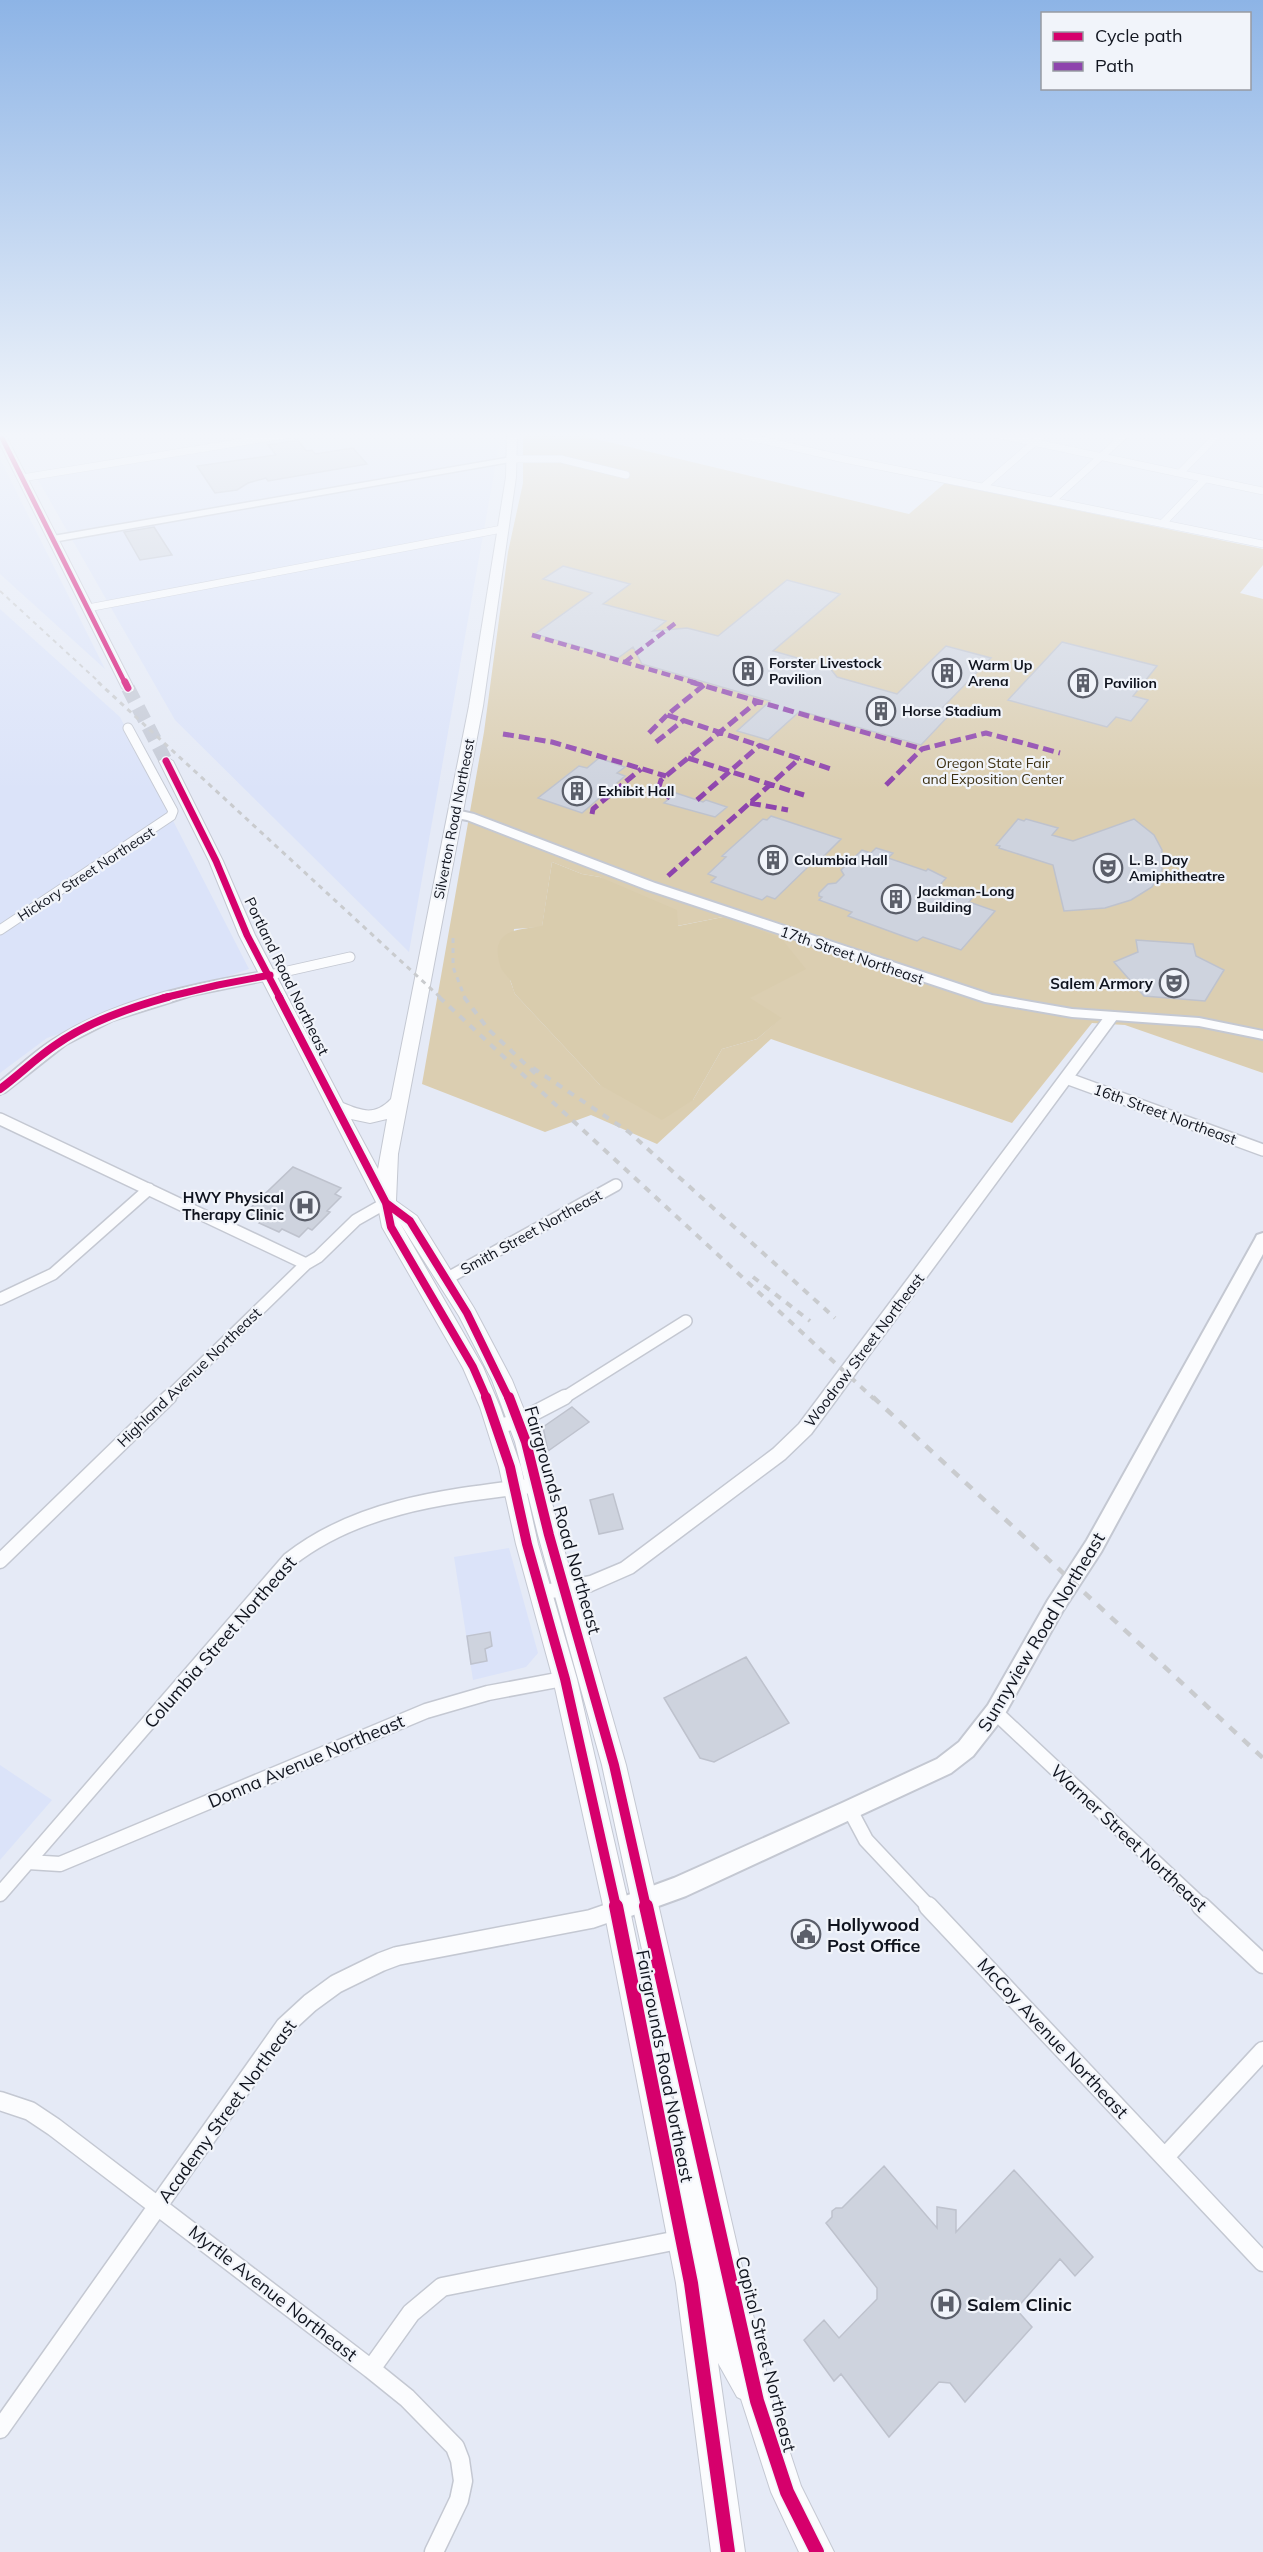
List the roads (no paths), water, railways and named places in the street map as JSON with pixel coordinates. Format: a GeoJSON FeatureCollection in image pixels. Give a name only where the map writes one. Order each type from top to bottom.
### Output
{"type":"FeatureCollection","features":[{"type":"Feature","properties":{"kind":"main road"},"geometry":{"type":"LineString","coordinates":[[60,553],[128,688]]}},
{"type":"Feature","properties":{"kind":"main road","name":"Silverton Road Northeast"},"geometry":{"type":"LineString","coordinates":[[386,1203],[386,1170],[456,814],[489,630],[499,553]]}},
{"type":"Feature","properties":{"kind":"main road","name":"Portland Road Northeast"},"geometry":{"type":"LineString","coordinates":[[166,761],[216,861],[247,935],[270,975],[386,1203]]}},
{"type":"Feature","properties":{"kind":"main road","name":"17th Street Northeast"},"geometry":{"type":"LineString","coordinates":[[456,814],[470,817],[656,888],[960,991],[1043,1009],[1199,1022],[1263,1035]]}},
{"type":"Feature","properties":{"kind":"main road"},"geometry":{"type":"LineString","coordinates":[[0,1089],[27,1069],[125,1022],[242,989],[270,975]]}},
{"type":"Feature","properties":{"kind":"main road"},"geometry":{"type":"LineString","coordinates":[[335,1106],[357,1115],[374,1117],[384,1115],[400,1100]]}},
{"type":"Feature","properties":{"kind":"main road","name":"Fairgrounds Road Northeast"},"geometry":{"type":"LineString","coordinates":[[386,1203],[410,1221],[486,1348],[526,1486],[564,1588],[614,1765],[718,2227]]}},
{"type":"Feature","properties":{"kind":"main road","name":"Fairgrounds Road Northeast"},"geometry":{"type":"LineString","coordinates":[[386,1203],[391,1227],[508,1424]]}},
{"type":"Feature","properties":{"kind":"main road","name":"Sunnyview Road Northeast"},"geometry":{"type":"LineString","coordinates":[[617,1910],[678,1888],[850,1810],[944,1766],[966,1749],[994,1712],[1055,1606],[1094,1546],[1263,1239]]}},
{"type":"Feature","properties":{"kind":"main road","name":"Fairgrounds Road Northeast"},"geometry":{"type":"LineString","coordinates":[[526,1486],[540,1592],[565,1679],[617,1910],[683,2239],[728,2552]]}},
{"type":"Feature","properties":{"kind":"main road"},"geometry":{"type":"LineString","coordinates":[[655,2098],[673,2122],[697,2210],[702,2218],[718,2227]]}},
{"type":"Feature","properties":{"kind":"main road","name":"Capitol Street Northeast"},"geometry":{"type":"LineString","coordinates":[[718,2227],[757,2401],[787,2492],[817,2552]]}},
{"type":"Feature","properties":{"kind":"main road"},"geometry":{"type":"LineString","coordinates":[[683,2239],[700,2246],[724,2343],[757,2401]]}},
{"type":"Feature","properties":{"kind":"street"},"geometry":{"type":"LineString","coordinates":[[88,608],[376,553]]}},
{"type":"Feature","properties":{"kind":"street","name":"Hickory Street Northeast"},"geometry":{"type":"LineString","coordinates":[[0,930],[171,816],[173,811],[128,728]]}},
{"type":"Feature","properties":{"kind":"street"},"geometry":{"type":"LineString","coordinates":[[270,975],[350,957]]}},
{"type":"Feature","properties":{"kind":"street","name":"Woodrow Street Northeast"},"geometry":{"type":"LineString","coordinates":[[540,1592],[592,1583],[627,1568],[779,1454],[805,1429],[1112,1016]]}},
{"type":"Feature","properties":{"kind":"street","name":"16th Street Northeast"},"geometry":{"type":"LineString","coordinates":[[1066,1078],[1263,1150]]}},
{"type":"Feature","properties":{"kind":"street"},"geometry":{"type":"LineString","coordinates":[[0,1119],[306,1264]]}},
{"type":"Feature","properties":{"kind":"street","name":"Smith Street Northeast"},"geometry":{"type":"LineString","coordinates":[[446,1279],[616,1185]]}},
{"type":"Feature","properties":{"kind":"street"},"geometry":{"type":"LineString","coordinates":[[0,1299],[53,1274],[149,1189]]}},
{"type":"Feature","properties":{"kind":"street","name":"Highland Avenue Northeast"},"geometry":{"type":"LineString","coordinates":[[0,1561],[306,1264],[318,1257],[356,1220],[386,1203]]}},
{"type":"Feature","properties":{"kind":"street"},"geometry":{"type":"LineString","coordinates":[[508,1424],[546,1409],[686,1321]]}},
{"type":"Feature","properties":{"kind":"street","name":"Columbia Street Northeast"},"geometry":{"type":"LineString","coordinates":[[0,1894],[289,1560],[313,1541],[341,1527],[383,1512],[526,1486]]}},
{"type":"Feature","properties":{"kind":"street","name":"Donna Avenue Northeast"},"geometry":{"type":"LineString","coordinates":[[28,1862],[60,1864],[426,1711],[488,1693],[590,1674]]}},
{"type":"Feature","properties":{"kind":"street","name":"Warner Street Northeast"},"geometry":{"type":"LineString","coordinates":[[994,1712],[1263,1965]]}},
{"type":"Feature","properties":{"kind":"street","name":"McCoy Avenue Northeast"},"geometry":{"type":"LineString","coordinates":[[850,1810],[866,1840],[1263,2262]]}},
{"type":"Feature","properties":{"kind":"street","name":"Academy Street Northeast"},"geometry":{"type":"LineString","coordinates":[[0,2429],[285,2026],[305,2006],[341,1979],[397,1956],[591,1919],[617,1910]]}},
{"type":"Feature","properties":{"kind":"street"},"geometry":{"type":"LineString","coordinates":[[1165,2157],[1263,2051]]}},
{"type":"Feature","properties":{"kind":"street","name":"Myrtle Avenue Northeast"},"geometry":{"type":"LineString","coordinates":[[0,2101],[30,2111],[54,2127],[371,2369],[408,2313],[428,2295],[442,2287],[683,2239]]}},
{"type":"Feature","properties":{"kind":"street"},"geometry":{"type":"LineString","coordinates":[[371,2369],[407,2398],[455,2447],[460,2460],[464,2481],[459,2500],[434,2552]]}},
{"type":"Feature","properties":{"kind":"tunnel"},"geometry":{"type":"LineString","coordinates":[[128,688],[166,761]]}},
{"type":"Feature","properties":{"kind":"railway"},"geometry":{"type":"LineString","coordinates":[[0,591],[100,683]]}},
{"type":"Feature","properties":{"kind":"railway"},"geometry":{"type":"LineString","coordinates":[[98,682],[441,998]]}},
{"type":"Feature","properties":{"kind":"railway"},"geometry":{"type":"LineString","coordinates":[[453,938],[453,967],[465,998]]}},
{"type":"Feature","properties":{"kind":"railway"},"geometry":{"type":"LineString","coordinates":[[439,997],[874,1399]]}},
{"type":"Feature","properties":{"kind":"railway"},"geometry":{"type":"LineString","coordinates":[[464,997],[488,1029],[538,1076]]}},
{"type":"Feature","properties":{"kind":"railway"},"geometry":{"type":"LineString","coordinates":[[533,1068],[629,1132],[835,1318]]}},
{"type":"Feature","properties":{"kind":"railway"},"geometry":{"type":"LineString","coordinates":[[753,1277],[810,1321]]}},
{"type":"Feature","properties":{"kind":"railway"},"geometry":{"type":"LineString","coordinates":[[873,1397],[1263,1758]]}},
{"type":"Feature","properties":{"kind":"place","name":"Forster Livestock Pavilion"},"geometry":{"type":"Point","coordinates":[748,671]}},
{"type":"Feature","properties":{"kind":"place","name":"Warm Up Arena"},"geometry":{"type":"Point","coordinates":[947,673]}},
{"type":"Feature","properties":{"kind":"place","name":"Pavilion"},"geometry":{"type":"Point","coordinates":[1083,683]}},
{"type":"Feature","properties":{"kind":"place","name":"Horse Stadium"},"geometry":{"type":"Point","coordinates":[881,711]}},
{"type":"Feature","properties":{"kind":"place","name":"Exhibit Hall"},"geometry":{"type":"Point","coordinates":[577,791]}},
{"type":"Feature","properties":{"kind":"place","name":"Columbia Hall"},"geometry":{"type":"Point","coordinates":[773,860]}},
{"type":"Feature","properties":{"kind":"place","name":"L. B. Day Amiphitheatre"},"geometry":{"type":"Point","coordinates":[1108,868]}},
{"type":"Feature","properties":{"kind":"place","name":"Jackman-Long Building"},"geometry":{"type":"Point","coordinates":[896,899]}},
{"type":"Feature","properties":{"kind":"place","name":"Salem Armory"},"geometry":{"type":"Point","coordinates":[1174,983]}},
{"type":"Feature","properties":{"kind":"place","name":"HWY Physical Therapy Clinic"},"geometry":{"type":"Point","coordinates":[305,1206]}},
{"type":"Feature","properties":{"kind":"place","name":"Hollywood Post Office"},"geometry":{"type":"Point","coordinates":[806,1934]}},
{"type":"Feature","properties":{"kind":"place","name":"Salem Clinic"},"geometry":{"type":"Point","coordinates":[946,2304]}},
{"type":"Feature","properties":{"kind":"park label","name":"Oregon State Fair and Exposition Center"},"geometry":{"type":"Point","coordinates":[993,772]}}]}
